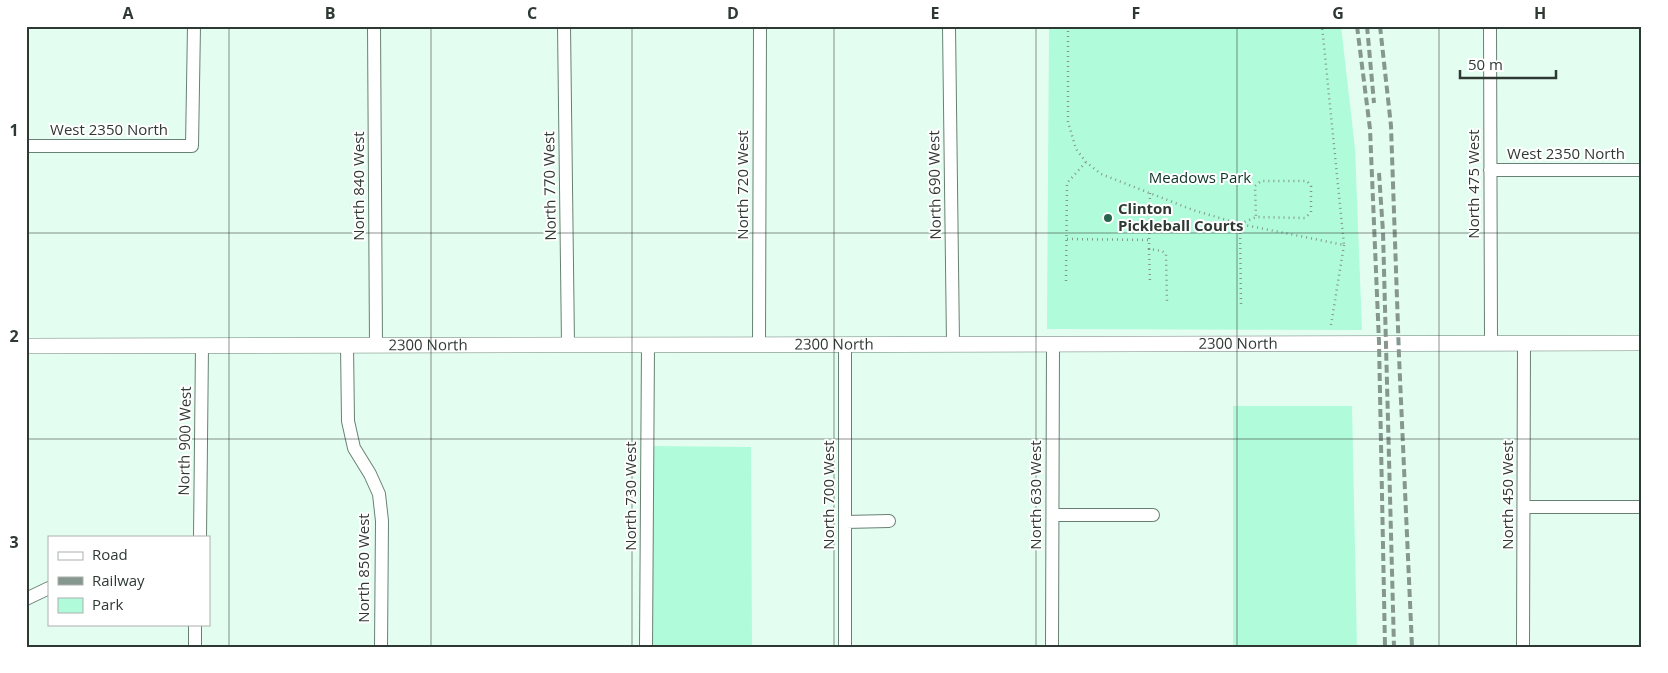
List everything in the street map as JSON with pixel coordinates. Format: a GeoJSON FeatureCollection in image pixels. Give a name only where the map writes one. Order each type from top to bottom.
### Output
{"type":"FeatureCollection","features":[{"type":"Feature","properties":{"kind":"street","name":"West 2350 North"},"geometry":{"type":"LineString","coordinates":[[26,146],[192,146],[194,26]]}},
{"type":"Feature","properties":{"kind":"street","name":"North 840 West"},"geometry":{"type":"LineString","coordinates":[[374,26],[376,345]]}},
{"type":"Feature","properties":{"kind":"street","name":"North 770 West"},"geometry":{"type":"LineString","coordinates":[[564,26],[568,345]]}},
{"type":"Feature","properties":{"kind":"street","name":"North 720 West"},"geometry":{"type":"LineString","coordinates":[[760,26],[760,344]]}},
{"type":"Feature","properties":{"kind":"street","name":"North 690 West"},"geometry":{"type":"LineString","coordinates":[[949,26],[952,344]]}},
{"type":"Feature","properties":{"kind":"street","name":"North 475 West"},"geometry":{"type":"LineString","coordinates":[[1490,26],[1491,342]]}},
{"type":"Feature","properties":{"kind":"street","name":"West 2350 North"},"geometry":{"type":"LineString","coordinates":[[1490,170],[1642,170]]}},
{"type":"Feature","properties":{"kind":"street","name":"North 450 West"},"geometry":{"type":"LineString","coordinates":[[1523,647],[1524,343]]}},
{"type":"Feature","properties":{"kind":"street","name":"2300 North"},"geometry":{"type":"LineString","coordinates":[[26,346],[1642,343]]}},
{"type":"Feature","properties":{"kind":"street","name":"North 700 West"},"geometry":{"type":"LineString","coordinates":[[845,344],[845,647]]}},
{"type":"Feature","properties":{"kind":"street","name":"North 630 West"},"geometry":{"type":"LineString","coordinates":[[1052,647],[1053,344]]}},
{"type":"Feature","properties":{"kind":"street","name":"North 850 West"},"geometry":{"type":"LineString","coordinates":[[347,345],[348,421],[354,448],[370,474],[379,494],[382,521],[381,647]]}},
{"type":"Feature","properties":{"kind":"street","name":"North 730 West"},"geometry":{"type":"LineString","coordinates":[[646,647],[648,345]]}},
{"type":"Feature","properties":{"kind":"street","name":"North 900 West"},"geometry":{"type":"LineString","coordinates":[[200,536],[202,346]]}},
{"type":"Feature","properties":{"kind":"street"},"geometry":{"type":"LineString","coordinates":[[1524,507],[1642,507]]}},
{"type":"Feature","properties":{"kind":"street"},"geometry":{"type":"LineString","coordinates":[[1053,515],[1153,515]]}},
{"type":"Feature","properties":{"kind":"street"},"geometry":{"type":"LineString","coordinates":[[845,522],[889,521]]}},
{"type":"Feature","properties":{"kind":"street"},"geometry":{"type":"LineString","coordinates":[[26,599],[48,588]]}},
{"type":"Feature","properties":{"kind":"street"},"geometry":{"type":"LineString","coordinates":[[195,647],[196,626]]}},
{"type":"Feature","properties":{"kind":"path"},"geometry":{"type":"LineString","coordinates":[[1068,26],[1068,122],[1076,148],[1086,162],[1101,174],[1193,210],[1240,224],[1344,244]]}},
{"type":"Feature","properties":{"kind":"path"},"geometry":{"type":"LineString","coordinates":[[1322,26],[1344,244],[1331,325]]}},
{"type":"Feature","properties":{"kind":"path"},"geometry":{"type":"LineString","coordinates":[[1066,281],[1067,184],[1086,162]]}},
{"type":"Feature","properties":{"kind":"path"},"geometry":{"type":"LineString","coordinates":[[1240,224],[1256,217],[1305,218],[1311,212],[1311,186],[1307,181],[1261,181],[1255,186],[1256,217]]}},
{"type":"Feature","properties":{"kind":"path"},"geometry":{"type":"LineString","coordinates":[[1150,193],[1150,283]]}},
{"type":"Feature","properties":{"kind":"path"},"geometry":{"type":"LineString","coordinates":[[1240,224],[1241,304]]}},
{"type":"Feature","properties":{"kind":"path"},"geometry":{"type":"LineString","coordinates":[[1067,239],[1150,240]]}},
{"type":"Feature","properties":{"kind":"path"},"geometry":{"type":"LineString","coordinates":[[1150,249],[1162,251],[1166,254],[1167,303]]}},
{"type":"Feature","properties":{"kind":"green space","name":"Meadows Park"},"geometry":{"type":"Polygon","coordinates":[[[1049,26],[1341,26],[1355,149],[1362,330],[1047,329],[1049,26]]]}},
{"type":"Feature","properties":{"kind":"green space"},"geometry":{"type":"Polygon","coordinates":[[[1233,406],[1352,406],[1357,647],[1233,647],[1233,406]]]}},
{"type":"Feature","properties":{"kind":"green space"},"geometry":{"type":"Polygon","coordinates":[[[650,446],[751,447],[752,647],[652,647],[650,446]]]}},
{"type":"Feature","properties":{"kind":"railway"},"geometry":{"type":"LineString","coordinates":[[1357,26],[1370,129],[1379,342],[1385,647]]}},
{"type":"Feature","properties":{"kind":"railway"},"geometry":{"type":"LineString","coordinates":[[1367,26],[1374,103]]}},
{"type":"Feature","properties":{"kind":"railway"},"geometry":{"type":"LineString","coordinates":[[1380,26],[1391,126],[1412,647]]}},
{"type":"Feature","properties":{"kind":"railway"},"geometry":{"type":"LineString","coordinates":[[1379,173],[1383,232],[1394,647]]}},
{"type":"Feature","properties":{"kind":"place","name":"Clinton Pickleball Courts"},"geometry":{"type":"Point","coordinates":[1108,218]}}]}
